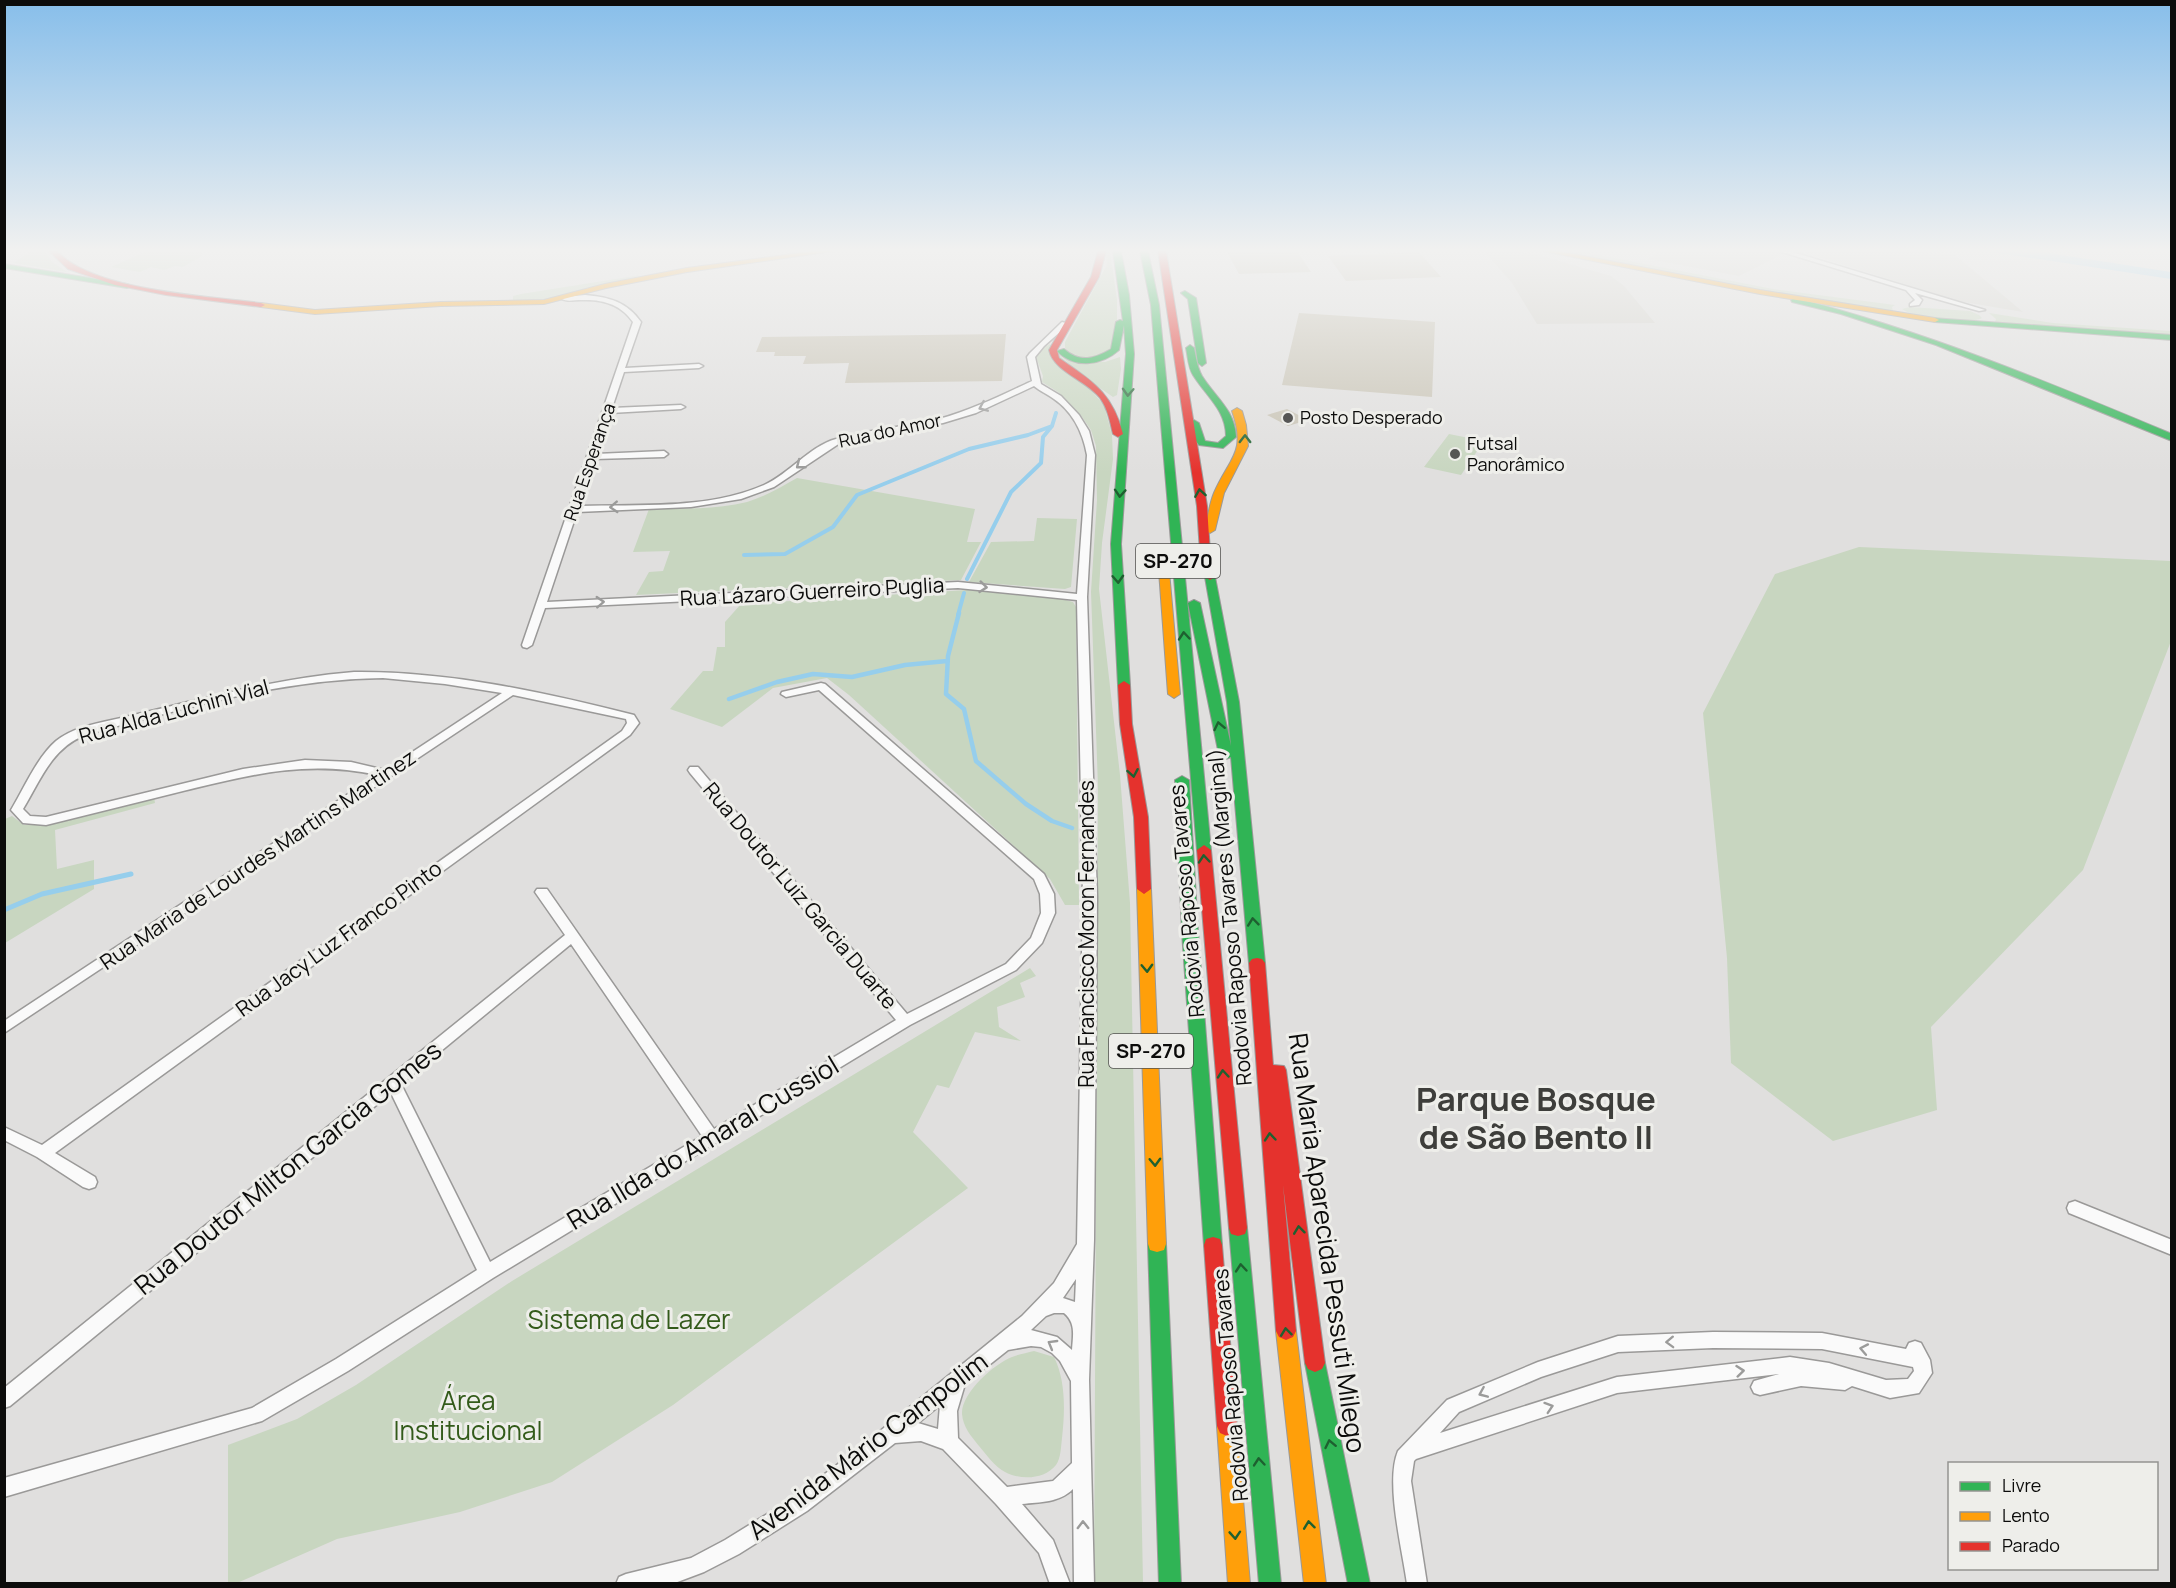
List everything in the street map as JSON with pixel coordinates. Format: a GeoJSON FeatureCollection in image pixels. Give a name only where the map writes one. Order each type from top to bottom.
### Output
{"type":"FeatureCollection","features":[{"type":"Feature","properties":{"kind":"main road"},"geometry":{"type":"LineString","coordinates":[[1065,326],[1059,348],[1071,360],[1084,362],[1107,358],[1116,350],[1120,325]]}},
{"type":"Feature","properties":{"kind":"main road","name":"SP-270"},"geometry":{"type":"LineString","coordinates":[[1128,325],[1130,354],[1116,544],[1126,724],[1141,817],[1170,1584]]}},
{"type":"Feature","properties":{"kind":"main road","name":"SP-270"},"geometry":{"type":"LineString","coordinates":[[1145,325],[1161,533]]}},
{"type":"Feature","properties":{"kind":"main road","name":"Rodovia Raposo Tavares"},"geometry":{"type":"LineString","coordinates":[[1157,325],[1270,1584]]}},
{"type":"Feature","properties":{"kind":"main road","name":"Rodovia Raposo Tavares (Marginal)"},"geometry":{"type":"LineString","coordinates":[[1174,325],[1202,506],[1205,552],[1223,638],[1233,702],[1256,944],[1284,1313],[1315,1584]]}},
{"type":"Feature","properties":{"kind":"main road"},"geometry":{"type":"LineString","coordinates":[[1183,381],[1197,436],[1203,443],[1210,446],[1228,443],[1231,437],[1225,410],[1194,368],[1187,325]]}},
{"type":"Feature","properties":{"kind":"main road"},"geometry":{"type":"LineString","coordinates":[[1197,325],[1206,373],[1235,408],[1245,426],[1247,441],[1241,458],[1218,494],[1205,552]]}},
{"type":"Feature","properties":{"kind":"main road"},"geometry":{"type":"LineString","coordinates":[[1889,325],[1991,362],[2172,438]]}},
{"type":"Feature","properties":{"kind":"main road"},"geometry":{"type":"LineString","coordinates":[[1977,325],[2172,338]]}},
{"type":"Feature","properties":{"kind":"main road"},"geometry":{"type":"LineString","coordinates":[[2119,325],[2172,329]]}},
{"type":"Feature","properties":{"kind":"main road"},"geometry":{"type":"LineString","coordinates":[[1065,326],[1053,350],[1055,359],[1109,399],[1116,417],[1122,465]]}},
{"type":"Feature","properties":{"kind":"main road","name":"SP-270"},"geometry":{"type":"LineString","coordinates":[[1163,556],[1167,635],[1176,711]]}},
{"type":"Feature","properties":{"kind":"main road"},"geometry":{"type":"LineString","coordinates":[[1178,559],[1194,603],[1223,743],[1245,823]]}},
{"type":"Feature","properties":{"kind":"main road","name":"Rodovia Raposo Tavares"},"geometry":{"type":"LineString","coordinates":[[1181,768],[1190,932],[1239,1584]]}},
{"type":"Feature","properties":{"kind":"main road","name":"Rua Maria Aparecida Pessuti Milego"},"geometry":{"type":"LineString","coordinates":[[1256,944],[1280,1084],[1317,1381],[1359,1584]]}},
{"type":"Feature","properties":{"kind":"street","name":"Rua Esperança"},"geometry":{"type":"LineString","coordinates":[[528,645],[636,325]]}},
{"type":"Feature","properties":{"kind":"street"},"geometry":{"type":"LineString","coordinates":[[1036,382],[1031,357],[1033,352],[1065,326]]}},
{"type":"Feature","properties":{"kind":"street"},"geometry":{"type":"LineString","coordinates":[[622,370],[699,366]]}},
{"type":"Feature","properties":{"kind":"street","name":"Rua do Amor"},"geometry":{"type":"LineString","coordinates":[[573,509],[686,504],[750,493],[783,479],[837,441],[940,421],[973,411],[1036,382]]}},
{"type":"Feature","properties":{"kind":"street","name":"Rua Francisco Moron Fernandes"},"geometry":{"type":"LineString","coordinates":[[1036,382],[1061,401],[1076,417],[1090,444],[1089,501],[1082,597],[1090,896],[1086,1240],[1080,1380],[1084,1584]]}},
{"type":"Feature","properties":{"kind":"street"},"geometry":{"type":"LineString","coordinates":[[608,411],[681,407]]}},
{"type":"Feature","properties":{"kind":"street"},"geometry":{"type":"LineString","coordinates":[[592,456],[664,454]]}},
{"type":"Feature","properties":{"kind":"street","name":"Rua Lázaro Guerreiro Puglia"},"geometry":{"type":"LineString","coordinates":[[542,605],[958,585],[1082,597]]}},
{"type":"Feature","properties":{"kind":"street","name":"Rua Alda Luchini Vial"},"geometry":{"type":"LineString","coordinates":[[387,774],[351,766],[305,764],[243,772],[46,821],[27,820],[17,810],[58,745],[80,734],[208,699],[275,686],[380,675],[421,678],[511,692],[630,717],[633,723]]}},
{"type":"Feature","properties":{"kind":"street","name":"Rua Ilda do Amaral Cussiol"},"geometry":{"type":"LineString","coordinates":[[4,1488],[256,1415],[342,1365],[487,1273],[905,1021],[1011,967],[1037,940],[1048,913],[1047,894],[1039,877],[821,686],[786,694]]}},
{"type":"Feature","properties":{"kind":"street","name":"Rua Maria de Lourdes Martins Martinez"},"geometry":{"type":"LineString","coordinates":[[4,1028],[511,692]]}},
{"type":"Feature","properties":{"kind":"street","name":"Rua Jacy Luz Franco Pinto"},"geometry":{"type":"LineString","coordinates":[[43,1153],[626,733],[633,723]]}},
{"type":"Feature","properties":{"kind":"street","name":"Rua Doutor Luiz Garcia Duarte"},"geometry":{"type":"LineString","coordinates":[[694,770],[905,1021]]}},
{"type":"Feature","properties":{"kind":"street"},"geometry":{"type":"LineString","coordinates":[[542,892],[711,1137]]}},
{"type":"Feature","properties":{"kind":"street","name":"Rua Doutor Milton Garcia Gomes"},"geometry":{"type":"LineString","coordinates":[[4,1400],[572,937]]}},
{"type":"Feature","properties":{"kind":"street"},"geometry":{"type":"LineString","coordinates":[[393,1082],[487,1273]]}},
{"type":"Feature","properties":{"kind":"street"},"geometry":{"type":"LineString","coordinates":[[4,1133],[43,1153],[89,1182]]}},
{"type":"Feature","properties":{"kind":"street"},"geometry":{"type":"LineString","coordinates":[[2075,1208],[2172,1248]]}},
{"type":"Feature","properties":{"kind":"street","name":"Avenida Mário Campolim"},"geometry":{"type":"LineString","coordinates":[[626,1584],[695,1566],[764,1530],[893,1434],[958,1378],[1007,1342],[1032,1317],[1069,1275],[1086,1240]]}},
{"type":"Feature","properties":{"kind":"street","name":"Avenida Mário Campolim"},"geometry":{"type":"LineString","coordinates":[[1032,1317],[1049,1306],[1064,1304],[1078,1315],[1081,1322]]}},
{"type":"Feature","properties":{"kind":"street","name":"Avenida Mário Campolim"},"geometry":{"type":"LineString","coordinates":[[1007,1342],[1034,1337],[1058,1347],[1074,1365],[1080,1380]]}},
{"type":"Feature","properties":{"kind":"street"},"geometry":{"type":"LineString","coordinates":[[1417,1584],[1401,1481],[1405,1457],[1454,1406],[1538,1370],[1618,1344],[1713,1340],[1822,1341],[1918,1355],[1923,1373],[1913,1387],[1890,1390],[1801,1378],[1760,1387]]}},
{"type":"Feature","properties":{"kind":"street"},"geometry":{"type":"LineString","coordinates":[[1414,1450],[1617,1385],[1790,1365],[1829,1371],[1890,1390]]}},
{"type":"Feature","properties":{"kind":"street"},"geometry":{"type":"LineString","coordinates":[[949,1442],[946,1424],[948,1405],[958,1378]]}},
{"type":"Feature","properties":{"kind":"street"},"geometry":{"type":"LineString","coordinates":[[893,1434],[921,1431],[949,1442],[1003,1497],[1046,1547],[1060,1584]]}},
{"type":"Feature","properties":{"kind":"street"},"geometry":{"type":"LineString","coordinates":[[1003,1497],[1059,1490],[1082,1466]]}},
{"type":"Feature","properties":{"kind":"green space"},"geometry":{"type":"Polygon","coordinates":[[[1074,325],[1117,325],[1117,340],[1104,355],[1094,359],[1083,359],[1072,355],[1065,348],[1065,342],[1074,325]]]}},
{"type":"Feature","properties":{"kind":"green space"},"geometry":{"type":"Polygon","coordinates":[[[2007,325],[2084,325],[2171,331],[2171,336],[2007,325]]]}},
{"type":"Feature","properties":{"kind":"green space"},"geometry":{"type":"Polygon","coordinates":[[[1050,344],[1104,405],[1112,435],[1113,459],[1102,543],[1099,589],[1120,775],[1130,903],[1143,1583],[1094,1583],[1098,787],[1091,592],[1097,500],[1096,446],[1091,430],[1082,417],[1058,392],[1042,382],[1043,376],[1036,357],[1040,350],[1050,344]]]}},
{"type":"Feature","properties":{"kind":"green space"},"geometry":{"type":"Polygon","coordinates":[[[1120,357],[1121,369],[1117,395],[1113,397],[1077,372],[1063,358],[1105,362],[1120,357]]]}},
{"type":"Feature","properties":{"kind":"green space","name":"Futsal Panorâmico"},"geometry":{"type":"Polygon","coordinates":[[[1449,434],[1484,441],[1461,475],[1424,467],[1449,434]]]}},
{"type":"Feature","properties":{"kind":"green space"},"geometry":{"type":"Polygon","coordinates":[[[797,478],[975,509],[967,542],[981,542],[961,580],[636,595],[649,572],[663,571],[670,551],[633,552],[649,509],[735,505],[772,492],[797,478]]]}},
{"type":"Feature","properties":{"kind":"green space"},"geometry":{"type":"Polygon","coordinates":[[[1037,518],[1077,519],[1071,587],[1065,589],[969,582],[991,542],[1034,541],[1037,518]]]}},
{"type":"Feature","properties":{"kind":"green space"},"geometry":{"type":"Polygon","coordinates":[[[1859,547],[2171,561],[2171,641],[2083,870],[1931,1027],[1937,1110],[1833,1141],[1731,1063],[1727,958],[1703,713],[1775,574],[1859,547]]]}},
{"type":"Feature","properties":{"kind":"green space"},"geometry":{"type":"Polygon","coordinates":[[[967,590],[1062,599],[1073,602],[1076,607],[1079,905],[1065,905],[1050,879],[849,695],[827,678],[773,688],[722,727],[670,709],[703,671],[713,671],[717,647],[725,647],[725,622],[741,604],[967,590]]]}},
{"type":"Feature","properties":{"kind":"green space"},"geometry":{"type":"Polygon","coordinates":[[[154,797],[155,803],[55,830],[57,869],[94,860],[94,889],[5,943],[5,819],[12,816],[24,825],[45,825],[154,797]]]}},
{"type":"Feature","properties":{"kind":"green space"},"geometry":{"type":"Polygon","coordinates":[[[1030,968],[1036,976],[1020,983],[1025,997],[997,1007],[999,1027],[1021,1041],[975,1032],[949,1088],[937,1085],[913,1132],[968,1188],[673,1405],[552,1482],[460,1512],[337,1539],[237,1583],[228,1583],[228,1445],[297,1419],[356,1385],[512,1281],[1030,968]]]}},
{"type":"Feature","properties":{"kind":"green space"},"geometry":{"type":"Polygon","coordinates":[[[1034,1351],[1054,1357],[1058,1366],[1064,1397],[1063,1428],[1060,1455],[1056,1465],[1045,1474],[1025,1477],[1011,1475],[994,1464],[968,1431],[962,1414],[967,1397],[980,1380],[996,1366],[1012,1357],[1034,1351]]]}},
{"type":"Feature","properties":{"kind":"building"},"geometry":{"type":"Polygon","coordinates":[[[1296,325],[1435,325],[1432,397],[1282,385],[1296,325]]]}},
{"type":"Feature","properties":{"kind":"building"},"geometry":{"type":"Polygon","coordinates":[[[1006,334],[1002,381],[845,383],[849,363],[803,364],[806,356],[774,356],[775,352],[756,352],[762,337],[1006,334]]]}},
{"type":"Feature","properties":{"kind":"building","name":"Posto Desperado"},"geometry":{"type":"Polygon","coordinates":[[[1287,409],[1308,420],[1288,426],[1267,415],[1287,409]]]}},
{"type":"Feature","properties":{"kind":"waterway"},"geometry":{"type":"LineString","coordinates":[[1052,426],[1056,413]]}},
{"type":"Feature","properties":{"kind":"waterway"},"geometry":{"type":"LineString","coordinates":[[744,555],[785,554],[833,527],[857,495],[969,449],[1028,435],[1052,426]]}},
{"type":"Feature","properties":{"kind":"waterway"},"geometry":{"type":"LineString","coordinates":[[967,579],[1011,492],[1041,463],[1043,437],[1052,426]]}},
{"type":"Feature","properties":{"kind":"waterway"},"geometry":{"type":"LineString","coordinates":[[958,615],[964,593]]}},
{"type":"Feature","properties":{"kind":"waterway"},"geometry":{"type":"LineString","coordinates":[[959,613],[948,656],[946,694],[964,709],[976,761],[1026,804],[1052,821],[1072,828]]}},
{"type":"Feature","properties":{"kind":"waterway"},"geometry":{"type":"LineString","coordinates":[[729,699],[777,682],[813,674],[852,677],[905,665],[947,661]]}},
{"type":"Feature","properties":{"kind":"waterway"},"geometry":{"type":"LineString","coordinates":[[4,910],[42,894],[131,874]]}},
{"type":"Feature","properties":{"kind":"traffic: fast"},"geometry":{"type":"LineString","coordinates":[[1061,351],[1074,360],[1088,361],[1102,358],[1115,350],[1119,325]]}},
{"type":"Feature","properties":{"kind":"traffic: fast"},"geometry":{"type":"LineString","coordinates":[[1124,685],[1116,544],[1130,354],[1128,325]]}},
{"type":"Feature","properties":{"kind":"traffic: fast"},"geometry":{"type":"LineString","coordinates":[[1157,325],[1204,850]]}},
{"type":"Feature","properties":{"kind":"traffic: fast"},"geometry":{"type":"LineString","coordinates":[[1196,325],[1202,363]]}},
{"type":"Feature","properties":{"kind":"traffic: fast"},"geometry":{"type":"LineString","coordinates":[[1886,325],[1986,361],[2172,438]]}},
{"type":"Feature","properties":{"kind":"traffic: fast"},"geometry":{"type":"LineString","coordinates":[[2002,325],[2172,338]]}},
{"type":"Feature","properties":{"kind":"traffic: fast"},"geometry":{"type":"LineString","coordinates":[[1190,348],[1196,373],[1229,419],[1231,437],[1220,446],[1202,443],[1197,436],[1194,423]]}},
{"type":"Feature","properties":{"kind":"traffic: fast"},"geometry":{"type":"LineString","coordinates":[[1210,577],[1233,702],[1257,963]]}},
{"type":"Feature","properties":{"kind":"traffic: fast"},"geometry":{"type":"LineString","coordinates":[[1194,603],[1226,755]]}},
{"type":"Feature","properties":{"kind":"traffic: fast"},"geometry":{"type":"LineString","coordinates":[[1182,780],[1190,932],[1213,1245]]}},
{"type":"Feature","properties":{"kind":"traffic: fast"},"geometry":{"type":"LineString","coordinates":[[1238,1228],[1270,1584]]}},
{"type":"Feature","properties":{"kind":"traffic: fast"},"geometry":{"type":"LineString","coordinates":[[1157,1244],[1170,1584]]}},
{"type":"Feature","properties":{"kind":"traffic: fast"},"geometry":{"type":"LineString","coordinates":[[1315,1363],[1359,1584]]}},
{"type":"Feature","properties":{"kind":"traffic: slow"},"geometry":{"type":"LineString","coordinates":[[1210,530],[1219,493],[1243,446],[1244,436],[1237,411]]}},
{"type":"Feature","properties":{"kind":"traffic: slow"},"geometry":{"type":"LineString","coordinates":[[1164,571],[1174,694]]}},
{"type":"Feature","properties":{"kind":"traffic: slow"},"geometry":{"type":"LineString","coordinates":[[1144,889],[1157,1244]]}},
{"type":"Feature","properties":{"kind":"traffic: slow"},"geometry":{"type":"LineString","coordinates":[[1286,1331],[1315,1584]]}},
{"type":"Feature","properties":{"kind":"traffic: slow"},"geometry":{"type":"LineString","coordinates":[[1227,1426],[1239,1584]]}},
{"type":"Feature","properties":{"kind":"traffic: jam"},"geometry":{"type":"LineString","coordinates":[[1067,325],[1053,350],[1055,359],[1096,389],[1103,397],[1114,419],[1118,434]]}},
{"type":"Feature","properties":{"kind":"traffic: jam"},"geometry":{"type":"LineString","coordinates":[[1174,325],[1202,506],[1205,552],[1210,577]]}},
{"type":"Feature","properties":{"kind":"traffic: jam"},"geometry":{"type":"LineString","coordinates":[[1124,685],[1126,724],[1141,817],[1144,889]]}},
{"type":"Feature","properties":{"kind":"traffic: jam"},"geometry":{"type":"LineString","coordinates":[[1204,850],[1238,1228]]}},
{"type":"Feature","properties":{"kind":"traffic: jam"},"geometry":{"type":"LineString","coordinates":[[1257,963],[1286,1331]]}},
{"type":"Feature","properties":{"kind":"traffic: jam"},"geometry":{"type":"LineString","coordinates":[[1278,1070],[1315,1363]]}},
{"type":"Feature","properties":{"kind":"traffic: jam"},"geometry":{"type":"LineString","coordinates":[[1213,1245],[1227,1426]]}},
{"type":"Feature","properties":{"kind":"place","name":"Posto Desperado"},"geometry":{"type":"Point","coordinates":[1288,418]}},
{"type":"Feature","properties":{"kind":"place","name":"Futsal Panorâmico"},"geometry":{"type":"Point","coordinates":[1455,454]}},
{"type":"Feature","properties":{"kind":"district","name":"Parque Bosque de São Bento II"},"geometry":{"type":"Point","coordinates":[1536,1118]}},
{"type":"Feature","properties":{"kind":"park label","name":"Sistema de Lazer"},"geometry":{"type":"Point","coordinates":[629,1320]}},
{"type":"Feature","properties":{"kind":"park label","name":"Área Institucional"},"geometry":{"type":"Point","coordinates":[468,1416]}}]}
